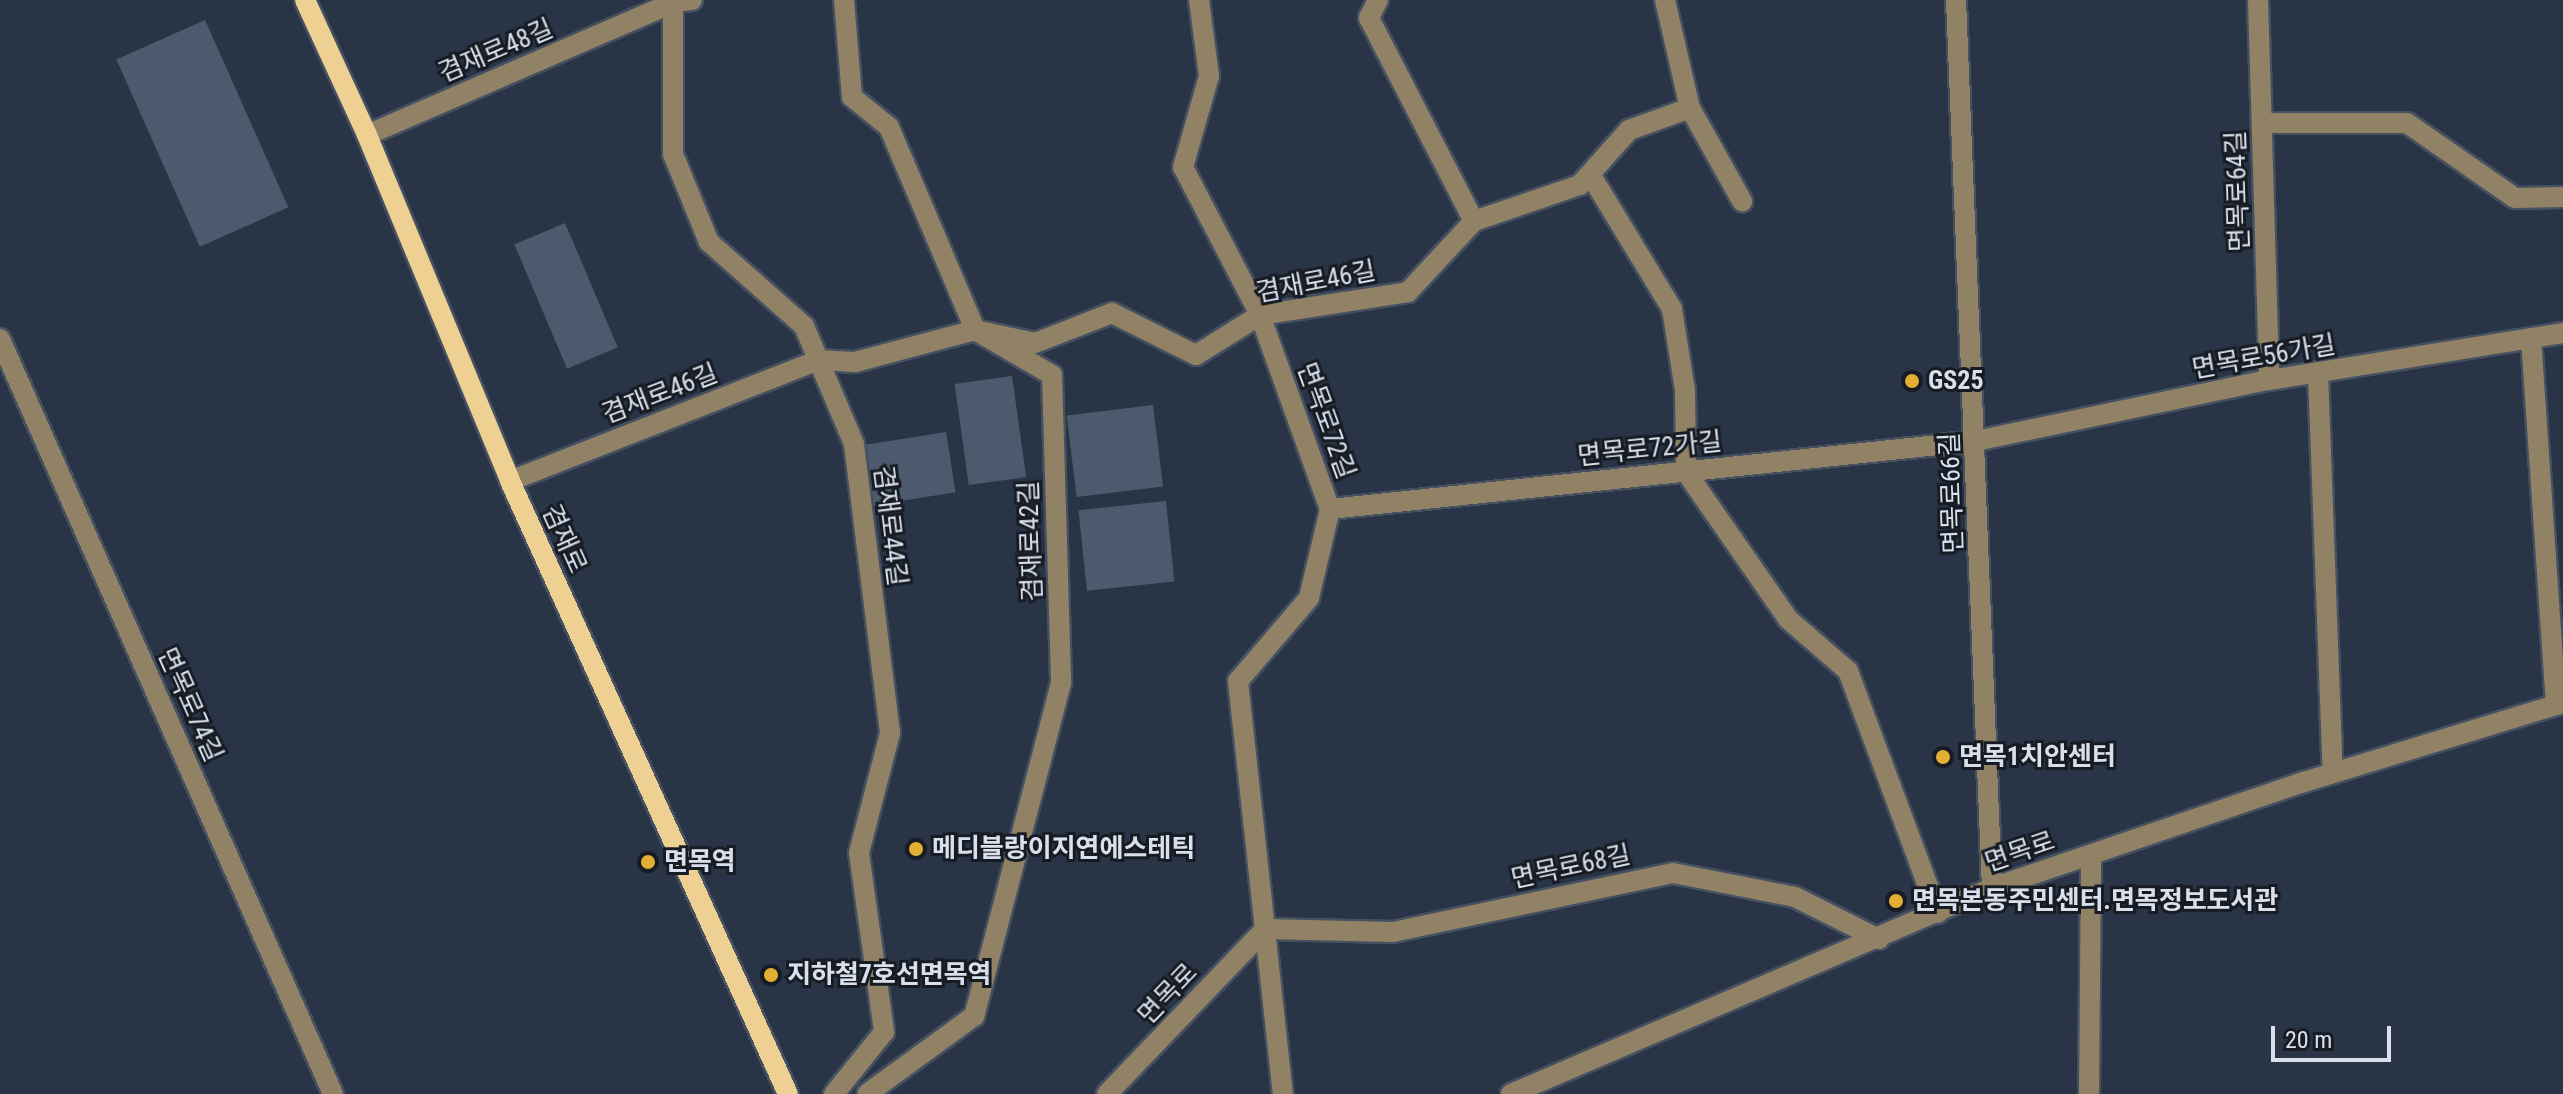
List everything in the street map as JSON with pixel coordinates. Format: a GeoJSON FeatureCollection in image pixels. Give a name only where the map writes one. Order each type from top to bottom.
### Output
{"type":"FeatureCollection","features":[{"type":"Feature","properties":{"kind":"main road","name":"겸재로"},"geometry":{"type":"LineString","coordinates":[[305,0],[367,135],[510,481],[788,1094]]}},
{"type":"Feature","properties":{"kind":"street"},"geometry":{"type":"LineString","coordinates":[[844,0],[852,97],[889,127],[975,330]]}},
{"type":"Feature","properties":{"kind":"street","name":"면목로72길"},"geometry":{"type":"LineString","coordinates":[[1199,0],[1209,76],[1183,167],[1260,315],[1330,509],[1309,598],[1238,681],[1283,1094]]}},
{"type":"Feature","properties":{"kind":"street"},"geometry":{"type":"LineString","coordinates":[[1378,0],[1369,18],[1474,221]]}},
{"type":"Feature","properties":{"kind":"street"},"geometry":{"type":"LineString","coordinates":[[1665,0],[1690,108],[1742,201]]}},
{"type":"Feature","properties":{"kind":"street","name":"면목로66길"},"geometry":{"type":"LineString","coordinates":[[1956,0],[1992,888]]}},
{"type":"Feature","properties":{"kind":"street","name":"면목로64길"},"geometry":{"type":"LineString","coordinates":[[2258,0],[2269,380]]}},
{"type":"Feature","properties":{"kind":"street","name":"겸재로48길"},"geometry":{"type":"LineString","coordinates":[[367,135],[680,1]]}},
{"type":"Feature","properties":{"kind":"street","name":"겸재로44길"},"geometry":{"type":"LineString","coordinates":[[680,1],[673,154],[709,242],[804,326],[854,444],[890,733],[859,853],[884,1032],[834,1094]]}},
{"type":"Feature","properties":{"kind":"street","name":"겸재로46길"},"geometry":{"type":"LineString","coordinates":[[510,481],[818,360],[855,362],[975,330],[1035,343],[1112,313],[1196,355],[1260,315],[1408,292],[1474,221],[1580,185],[1629,130],[1690,108]]}},
{"type":"Feature","properties":{"kind":"street"},"geometry":{"type":"LineString","coordinates":[[2262,123],[2407,123],[2515,198],[2563,197]]}},
{"type":"Feature","properties":{"kind":"street"},"geometry":{"type":"LineString","coordinates":[[1590,174],[1672,309],[1685,390],[1686,472],[1788,619],[1848,671],[1938,913]]}},
{"type":"Feature","properties":{"kind":"street","name":"겸재로42길"},"geometry":{"type":"LineString","coordinates":[[867,1094],[974,1016],[1061,683],[1052,375],[975,330]]}},
{"type":"Feature","properties":{"kind":"street","name":"면목로56가길"},"geometry":{"type":"LineString","coordinates":[[1976,441],[2269,380],[2563,333]]}},
{"type":"Feature","properties":{"kind":"street"},"geometry":{"type":"LineString","coordinates":[[2531,338],[2560,704]]}},
{"type":"Feature","properties":{"kind":"street","name":"면목로74길"},"geometry":{"type":"LineString","coordinates":[[0,339],[332,1094]]}},
{"type":"Feature","properties":{"kind":"street"},"geometry":{"type":"LineString","coordinates":[[2318,372],[2333,773]]}},
{"type":"Feature","properties":{"kind":"street","name":"면목로72가길"},"geometry":{"type":"LineString","coordinates":[[1330,509],[1976,441]]}},
{"type":"Feature","properties":{"kind":"street","name":"면목로"},"geometry":{"type":"LineString","coordinates":[[1511,1094],[1992,888],[2333,773],[2560,704]]}},
{"type":"Feature","properties":{"kind":"street"},"geometry":{"type":"LineString","coordinates":[[2089,1094],[2091,856]]}},
{"type":"Feature","properties":{"kind":"street","name":"면목로68길"},"geometry":{"type":"LineString","coordinates":[[1265,929],[1393,932],[1673,873],[1795,897],[1879,939]]}},
{"type":"Feature","properties":{"kind":"street","name":"면목로"},"geometry":{"type":"LineString","coordinates":[[1107,1094],[1265,929]]}},
{"type":"Feature","properties":{"kind":"building"},"geometry":{"type":"Polygon","coordinates":[[[205,20],[288,207],[200,247],[116,59],[205,20]]]}},
{"type":"Feature","properties":{"kind":"building"},"geometry":{"type":"Polygon","coordinates":[[[565,223],[618,347],[567,369],[514,244],[565,223]]]}},
{"type":"Feature","properties":{"kind":"building"},"geometry":{"type":"Polygon","coordinates":[[[1012,376],[1026,477],[969,485],[955,384],[1012,376]]]}},
{"type":"Feature","properties":{"kind":"building"},"geometry":{"type":"Polygon","coordinates":[[[1153,405],[1163,486],[1077,497],[1067,416],[1153,405]]]}},
{"type":"Feature","properties":{"kind":"building"},"geometry":{"type":"Polygon","coordinates":[[[946,432],[956,492],[874,505],[864,445],[946,432]]]}},
{"type":"Feature","properties":{"kind":"building"},"geometry":{"type":"Polygon","coordinates":[[[1166,501],[1174,582],[1087,591],[1078,510],[1166,501]]]}},
{"type":"Feature","properties":{"kind":"place","name":"GS25"},"geometry":{"type":"Point","coordinates":[1912,381]}},
{"type":"Feature","properties":{"kind":"place","name":"면목1치안센터"},"geometry":{"type":"Point","coordinates":[1943,757]}},
{"type":"Feature","properties":{"kind":"place","name":"메디블랑이지연에스테틱"},"geometry":{"type":"Point","coordinates":[916,849]}},
{"type":"Feature","properties":{"kind":"place","name":"면목역"},"geometry":{"type":"Point","coordinates":[648,862]}},
{"type":"Feature","properties":{"kind":"place","name":"면목본동주민센터.면목정보도서관"},"geometry":{"type":"Point","coordinates":[1896,901]}},
{"type":"Feature","properties":{"kind":"place","name":"지하철7호선면목역"},"geometry":{"type":"Point","coordinates":[771,975]}}]}
